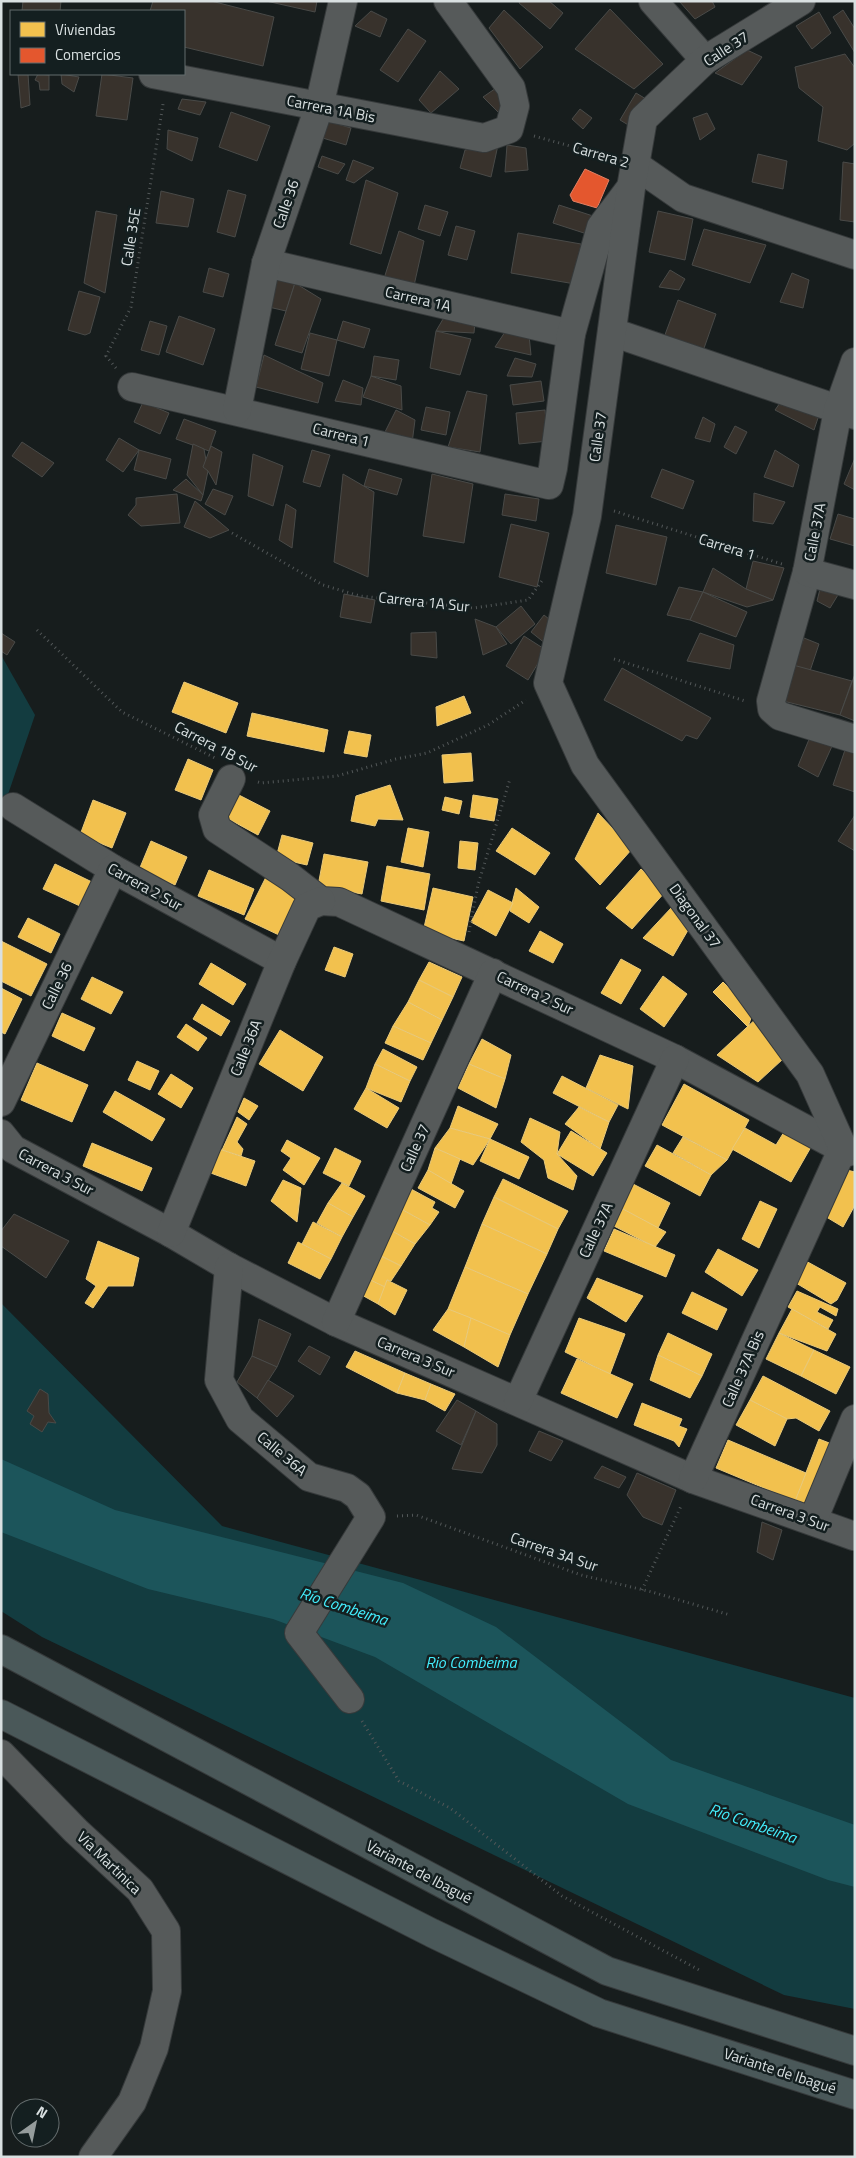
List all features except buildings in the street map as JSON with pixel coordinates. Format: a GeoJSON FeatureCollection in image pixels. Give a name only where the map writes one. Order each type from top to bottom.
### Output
{"type":"FeatureCollection","features":[{"type":"Feature","properties":{"kind":"highway","name":"Variante de Ibagué"},"geometry":{"type":"LineString","coordinates":[[9,1654],[607,1971],[855,2051]]}},
{"type":"Feature","properties":{"kind":"highway","name":"Variante de Ibagué"},"geometry":{"type":"LineString","coordinates":[[1,1714],[432,1933],[599,2013],[855,2095]]}},
{"type":"Feature","properties":{"kind":"street","name":"Calle 36"},"geometry":{"type":"LineString","coordinates":[[237,410],[266,263],[319,107],[343,1]]}},
{"type":"Feature","properties":{"kind":"street"},"geometry":{"type":"LineString","coordinates":[[448,1],[511,88],[515,106],[509,129]]}},
{"type":"Feature","properties":{"kind":"street"},"geometry":{"type":"LineString","coordinates":[[653,1],[705,60]]}},
{"type":"Feature","properties":{"kind":"street","name":"Calle 37"},"geometry":{"type":"LineString","coordinates":[[548,683],[587,516],[632,176],[642,119],[705,60],[801,1]]}},
{"type":"Feature","properties":{"kind":"street","name":"Carrera 1A Bis"},"geometry":{"type":"LineString","coordinates":[[160,75],[484,138],[509,129]]}},
{"type":"Feature","properties":{"kind":"street","name":"Calle 37"},"geometry":{"type":"LineString","coordinates":[[549,485],[554,468],[571,334],[601,227],[632,176]]}},
{"type":"Feature","properties":{"kind":"street","name":"Carrera 2"},"geometry":{"type":"LineString","coordinates":[[632,176],[683,198],[855,255]]}},
{"type":"Feature","properties":{"kind":"street","name":"Carrera 1A"},"geometry":{"type":"LineString","coordinates":[[266,263],[571,334]]}},
{"type":"Feature","properties":{"kind":"street"},"geometry":{"type":"LineString","coordinates":[[612,332],[846,413]]}},
{"type":"Feature","properties":{"kind":"street","name":"Calle 37A"},"geometry":{"type":"LineString","coordinates":[[772,705],[846,413],[855,362]]}},
{"type":"Feature","properties":{"kind":"street","name":"Carrera 1"},"geometry":{"type":"LineString","coordinates":[[132,386],[549,485]]}},
{"type":"Feature","properties":{"kind":"street"},"geometry":{"type":"LineString","coordinates":[[807,572],[855,585]]}},
{"type":"Feature","properties":{"kind":"street","name":"Diagonal 37"},"geometry":{"type":"LineString","coordinates":[[548,683],[585,765],[810,1074],[849,1153]]}},
{"type":"Feature","properties":{"kind":"street"},"geometry":{"type":"LineString","coordinates":[[772,705],[780,716],[855,739]]}},
{"type":"Feature","properties":{"kind":"street","name":"Carrera 2 Sur"},"geometry":{"type":"LineString","coordinates":[[235,773],[213,815],[217,829],[290,876],[321,901],[339,902],[675,1059],[849,1153]]}},
{"type":"Feature","properties":{"kind":"street","name":"Carrera 2 Sur"},"geometry":{"type":"LineString","coordinates":[[12,807],[113,869],[282,961]]}},
{"type":"Feature","properties":{"kind":"street","name":"Calle 36"},"geometry":{"type":"LineString","coordinates":[[1,1102],[113,869]]}},
{"type":"Feature","properties":{"kind":"street","name":"Calle 36A"},"geometry":{"type":"LineString","coordinates":[[171,1233],[282,961],[307,907],[321,901]]}},
{"type":"Feature","properties":{"kind":"street","name":"Calle 37"},"geometry":{"type":"LineString","coordinates":[[336,1322],[493,973]]}},
{"type":"Feature","properties":{"kind":"street","name":"Calle 37A"},"geometry":{"type":"LineString","coordinates":[[518,1401],[675,1059]]}},
{"type":"Feature","properties":{"kind":"street","name":"Carrera 3 Sur"},"geometry":{"type":"LineString","coordinates":[[1,1134],[13,1149],[171,1233],[228,1267],[336,1322],[693,1479],[854,1536]]}},
{"type":"Feature","properties":{"kind":"street","name":"Calle 37A Bis"},"geometry":{"type":"LineString","coordinates":[[693,1479],[849,1153]]}},
{"type":"Feature","properties":{"kind":"street","name":"Calle 36A"},"geometry":{"type":"LineString","coordinates":[[228,1267],[219,1380],[240,1419],[309,1477],[347,1488],[358,1496],[371,1517]]}},
{"type":"Feature","properties":{"kind":"street"},"geometry":{"type":"LineString","coordinates":[[813,1520],[855,1419]]}},
{"type":"Feature","properties":{"kind":"street"},"geometry":{"type":"LineString","coordinates":[[350,1699],[299,1633],[371,1517]]}},
{"type":"Feature","properties":{"kind":"street","name":"Vía Martinica"},"geometry":{"type":"LineString","coordinates":[[1,1754],[76,1831],[140,1890],[166,1932],[168,1991],[154,2048],[132,2102],[93,2157]]}},
{"type":"Feature","properties":{"kind":"path","name":"Calle 35E"},"geometry":{"type":"LineString","coordinates":[[132,386],[106,356],[131,307],[160,75]]}},
{"type":"Feature","properties":{"kind":"path","name":"Carrera 2"},"geometry":{"type":"LineString","coordinates":[[509,129],[632,176]]}},
{"type":"Feature","properties":{"kind":"path","name":"Carrera 1"},"geometry":{"type":"LineString","coordinates":[[608,510],[807,572]]}},
{"type":"Feature","properties":{"kind":"path","name":"Carrera 1A Sur"},"geometry":{"type":"LineString","coordinates":[[232,533],[323,585],[360,596],[474,608],[528,600],[544,577]]}},
{"type":"Feature","properties":{"kind":"path","name":"Carrera 1B Sur"},"geometry":{"type":"LineString","coordinates":[[37,630],[122,712],[235,773],[261,783],[338,776],[396,759],[427,753],[488,725],[521,704],[548,683]]}},
{"type":"Feature","properties":{"kind":"path"},"geometry":{"type":"LineString","coordinates":[[614,659],[772,705]]}},
{"type":"Feature","properties":{"kind":"path"},"geometry":{"type":"LineString","coordinates":[[463,960],[478,885],[510,779]]}},
{"type":"Feature","properties":{"kind":"path"},"geometry":{"type":"LineString","coordinates":[[642,1590],[693,1479]]}},
{"type":"Feature","properties":{"kind":"path","name":"Carrera 3A Sur"},"geometry":{"type":"LineString","coordinates":[[371,1517],[416,1515],[581,1575],[730,1614]]}},
{"type":"Feature","properties":{"kind":"path"},"geometry":{"type":"LineString","coordinates":[[350,1699],[369,1735],[399,1780],[450,1808],[562,1896],[708,1975]]}},
{"type":"Feature","properties":{"kind":"shaded area"},"geometry":{"type":"Polygon","coordinates":[[[1,655],[35,715],[1,815],[1,655]]]}},
{"type":"Feature","properties":{"kind":"shaded area"},"geometry":{"type":"Polygon","coordinates":[[[1,1303],[222,1526],[855,1698],[855,2009],[784,1995],[42,1637],[1,1611],[1,1303]]]}},
{"type":"Feature","properties":{"kind":"water","name":"Rio Combeima"},"geometry":{"type":"Polygon","coordinates":[[[1,1459],[115,1510],[403,1583],[496,1627],[671,1760],[855,1825],[855,1887],[828,1880],[628,1804],[375,1657],[273,1619],[148,1589],[1,1532],[1,1459]]]}},
{"type":"Feature","properties":{"kind":"water label","name":"Río Combeima"},"geometry":{"type":"Point","coordinates":[344,1606]}},
{"type":"Feature","properties":{"kind":"water label","name":"Río Combeima"},"geometry":{"type":"Point","coordinates":[753,1823]}}]}
